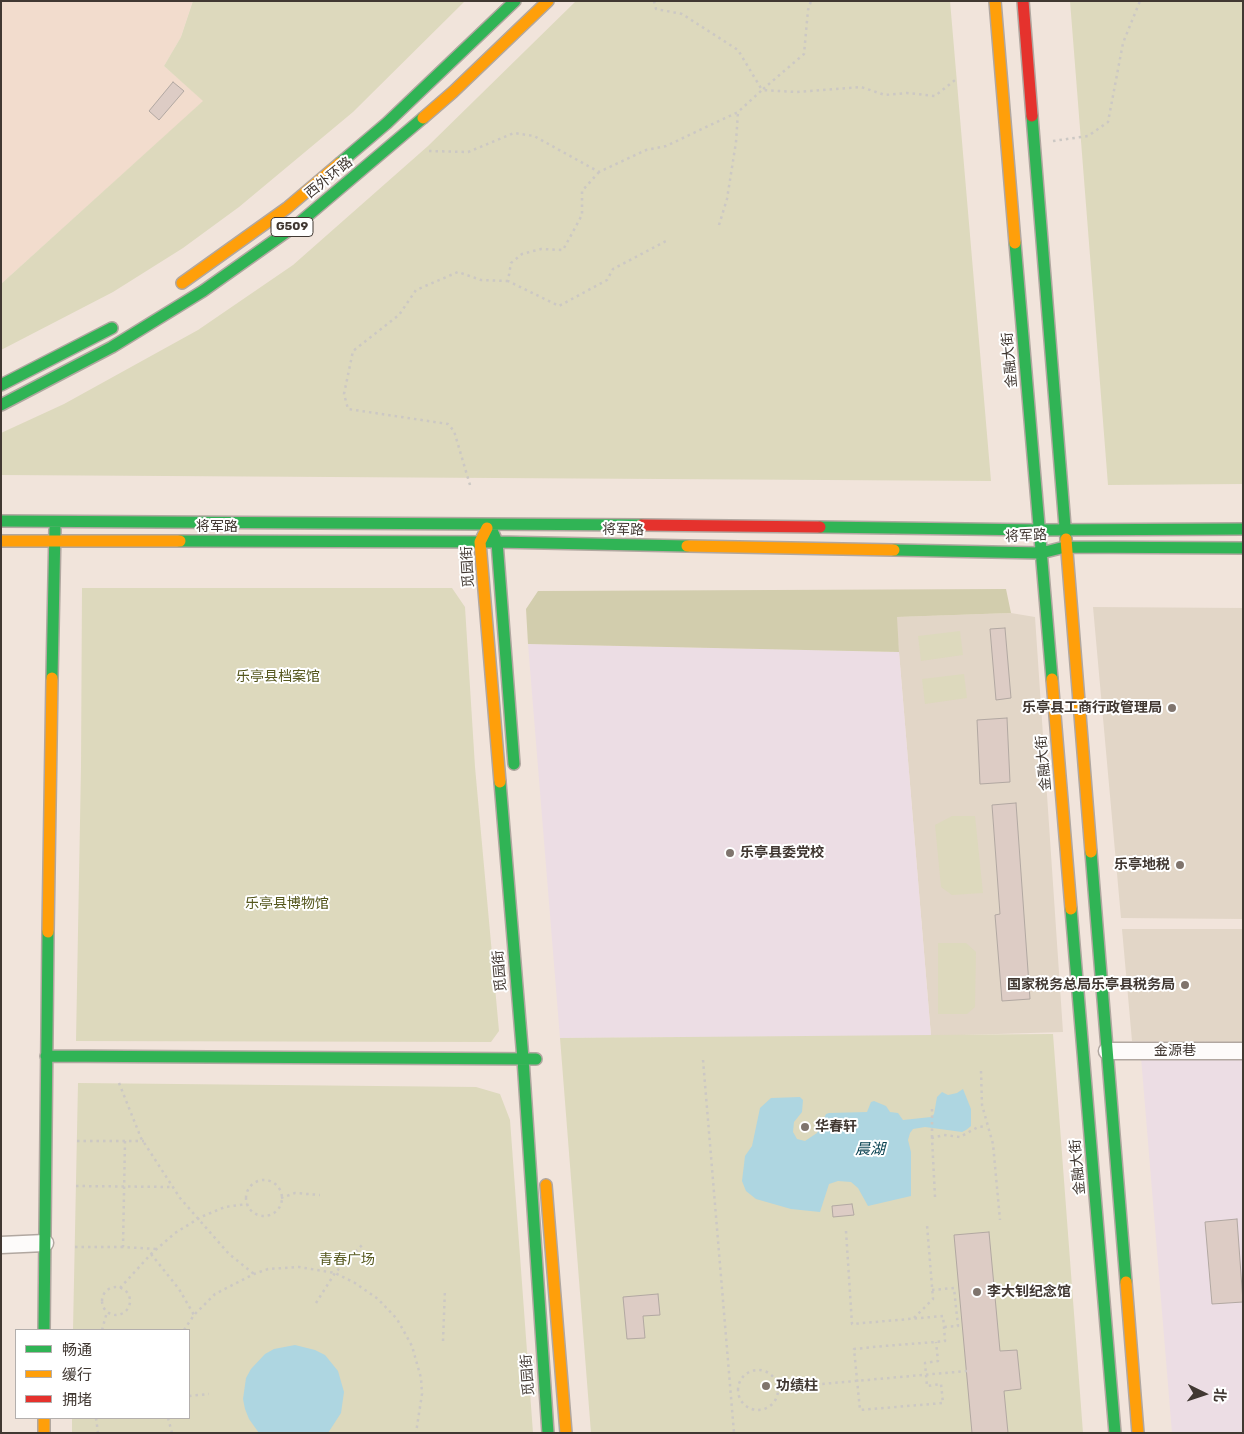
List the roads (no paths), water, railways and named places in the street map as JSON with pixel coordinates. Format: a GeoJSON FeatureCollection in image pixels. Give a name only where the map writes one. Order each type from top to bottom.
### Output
{"type":"FeatureCollection","features":[{"type":"Feature","properties":{"kind":"main road","name":"西外环路"},"geometry":{"type":"LineString","coordinates":[[171,290],[286,208],[373,136],[515,1]]}},
{"type":"Feature","properties":{"kind":"main road","name":"西外环路"},"geometry":{"type":"LineString","coordinates":[[1,405],[112,347],[203,290],[299,222],[453,92],[548,1]]}},
{"type":"Feature","properties":{"kind":"main road","name":"金融大街"},"geometry":{"type":"LineString","coordinates":[[995,1],[1115,1433]]}},
{"type":"Feature","properties":{"kind":"main road"},"geometry":{"type":"LineString","coordinates":[[1022,1],[1138,1433]]}},
{"type":"Feature","properties":{"kind":"main road"},"geometry":{"type":"LineString","coordinates":[[1,385],[123,321]]}},
{"type":"Feature","properties":{"kind":"main road","name":"将军路"},"geometry":{"type":"LineString","coordinates":[[1,521],[490,523],[1039,530],[1064,528],[1243,529]]}},
{"type":"Feature","properties":{"kind":"main road"},"geometry":{"type":"LineString","coordinates":[[44,1329],[46,1056],[57,541],[55,522]]}},
{"type":"Feature","properties":{"kind":"main road"},"geometry":{"type":"LineString","coordinates":[[490,523],[497,542],[515,781]]}},
{"type":"Feature","properties":{"kind":"main road","name":"觅园街"},"geometry":{"type":"LineString","coordinates":[[490,523],[480,542],[522,1059],[548,1433]]}},
{"type":"Feature","properties":{"kind":"main road","name":"将军路"},"geometry":{"type":"LineString","coordinates":[[1,541],[497,542],[1041,553],[1065,547],[1243,548]]}},
{"type":"Feature","properties":{"kind":"main road"},"geometry":{"type":"LineString","coordinates":[[46,1056],[536,1059]]}},
{"type":"Feature","properties":{"kind":"main road"},"geometry":{"type":"LineString","coordinates":[[546,1177],[566,1433]]}},
{"type":"Feature","properties":{"kind":"main road"},"geometry":{"type":"LineString","coordinates":[[44,1419],[44,1433]]}},
{"type":"Feature","properties":{"kind":"street","name":"金源巷"},"geometry":{"type":"LineString","coordinates":[[1107,1051],[1243,1051]]}},
{"type":"Feature","properties":{"kind":"street"},"geometry":{"type":"LineString","coordinates":[[1,1245],[45,1243]]}},
{"type":"Feature","properties":{"kind":"water","name":"晨湖"},"geometry":{"type":"Polygon","coordinates":[[[963,1089],[971,1109],[971,1126],[962,1132],[925,1127],[913,1129],[910,1133],[908,1140],[911,1152],[911,1196],[868,1206],[858,1188],[851,1182],[838,1181],[829,1184],[820,1212],[791,1209],[756,1199],[746,1191],[742,1181],[745,1156],[752,1146],[760,1108],[771,1098],[800,1097],[803,1100],[802,1112],[794,1122],[793,1132],[797,1139],[805,1141],[817,1133],[826,1114],[829,1113],[867,1112],[871,1102],[874,1101],[886,1106],[890,1112],[898,1113],[903,1120],[931,1117],[934,1114],[937,1097],[942,1092],[948,1095],[963,1089]]]}},
{"type":"Feature","properties":{"kind":"water"},"geometry":{"type":"Polygon","coordinates":[[[295,1345],[315,1350],[325,1355],[338,1371],[344,1392],[341,1413],[328,1433],[259,1433],[249,1419],[245,1409],[243,1399],[246,1378],[251,1369],[265,1354],[274,1349],[295,1345]]]}},
{"type":"Feature","properties":{"kind":"place","name":"乐亭县工商行政管理局"},"geometry":{"type":"Point","coordinates":[1172,708]}},
{"type":"Feature","properties":{"kind":"place","name":"乐亭县委党校"},"geometry":{"type":"Point","coordinates":[730,853]}},
{"type":"Feature","properties":{"kind":"place","name":"乐亭地税"},"geometry":{"type":"Point","coordinates":[1180,865]}},
{"type":"Feature","properties":{"kind":"place","name":"国家税务总局乐亭县税务局"},"geometry":{"type":"Point","coordinates":[1185,985]}},
{"type":"Feature","properties":{"kind":"place","name":"华春轩"},"geometry":{"type":"Point","coordinates":[805,1127]}},
{"type":"Feature","properties":{"kind":"place","name":"李大钊纪念馆"},"geometry":{"type":"Point","coordinates":[977,1292]}},
{"type":"Feature","properties":{"kind":"place","name":"功绩柱"},"geometry":{"type":"Point","coordinates":[766,1386]}},
{"type":"Feature","properties":{"kind":"park label","name":"乐亭县档案馆"},"geometry":{"type":"Point","coordinates":[278,677]}},
{"type":"Feature","properties":{"kind":"park label","name":"乐亭县博物馆"},"geometry":{"type":"Point","coordinates":[287,904]}},
{"type":"Feature","properties":{"kind":"park label","name":"青春广场"},"geometry":{"type":"Point","coordinates":[347,1260]}}]}
